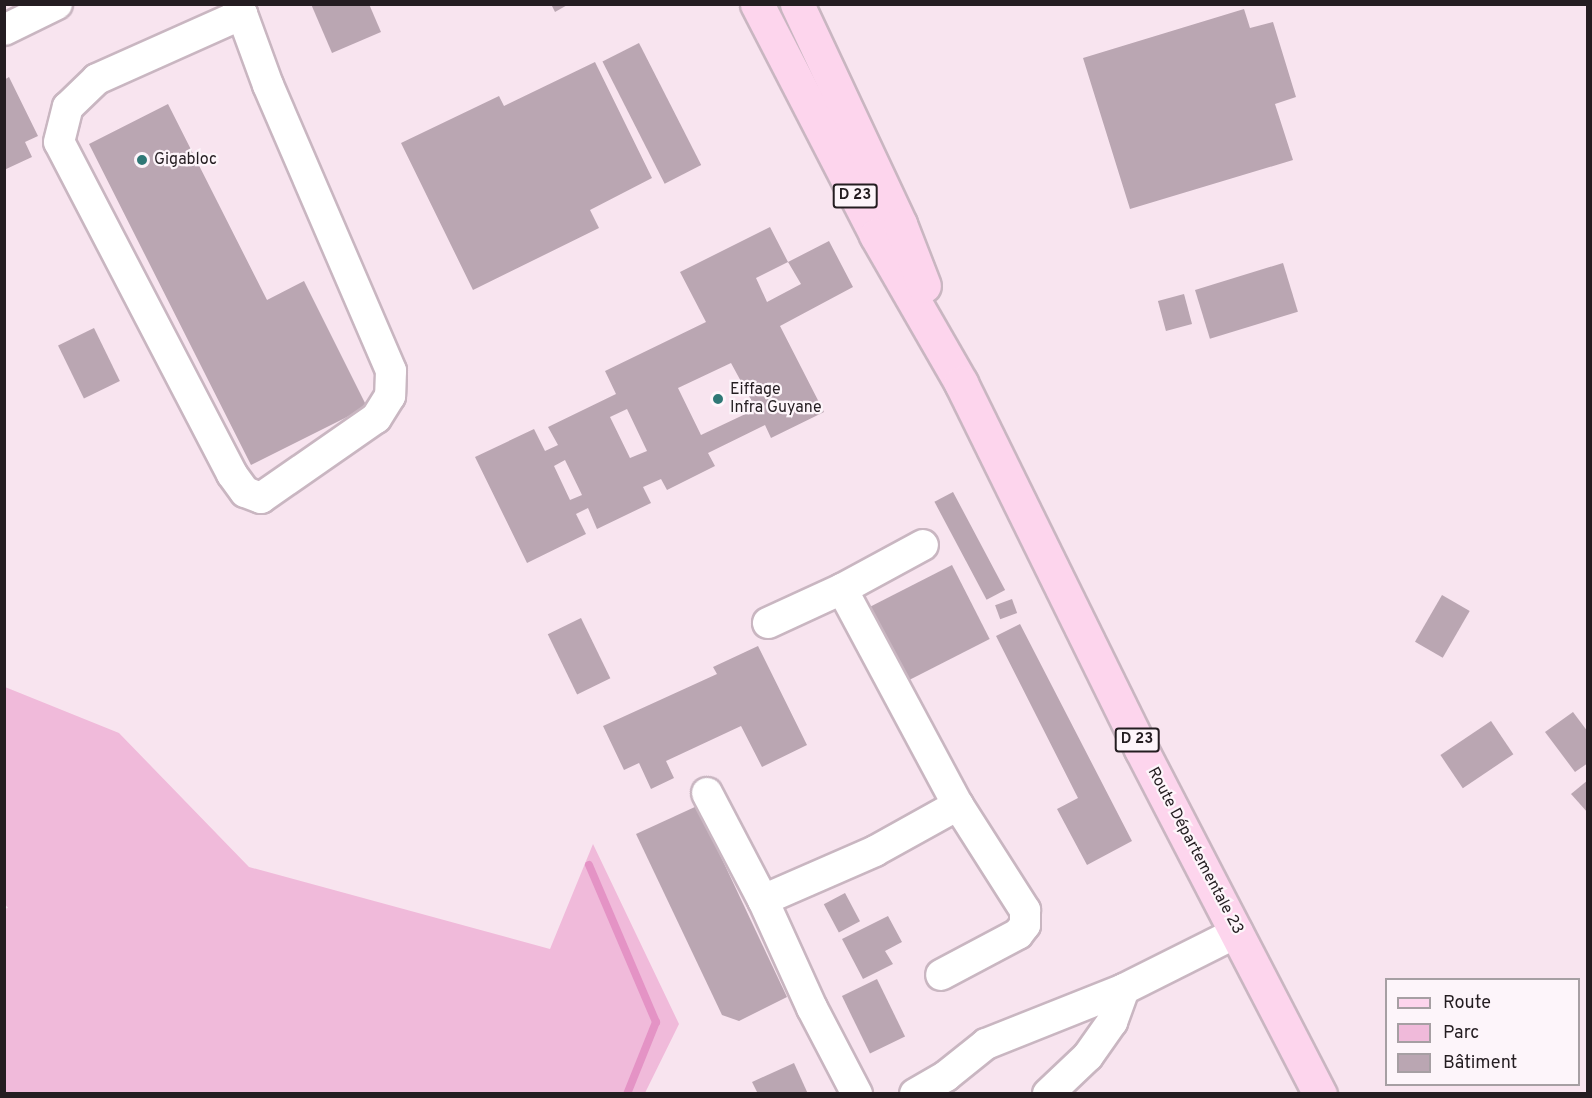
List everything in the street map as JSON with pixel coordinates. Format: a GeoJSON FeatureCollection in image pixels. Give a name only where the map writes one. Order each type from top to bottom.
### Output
{"type":"FeatureCollection","features":[{"type":"Feature","properties":{"kind":"main road","name":"D 23"},"geometry":{"type":"LineString","coordinates":[[757,4],[876,235],[961,383]]}},
{"type":"Feature","properties":{"kind":"main road","name":"D 23"},"geometry":{"type":"LineString","coordinates":[[797,4],[900,224],[961,383]]}},
{"type":"Feature","properties":{"kind":"main road","name":"Route Départementale 23"},"geometry":{"type":"LineString","coordinates":[[961,383],[1141,749],[1238,932],[1320,1094]]}},
{"type":"Feature","properties":{"kind":"lane"},"geometry":{"type":"LineString","coordinates":[[4,30],[57,4]]}},
{"type":"Feature","properties":{"kind":"lane"},"geometry":{"type":"LineString","coordinates":[[240,9],[391,371],[390,396],[375,418],[261,498],[245,492],[232,474],[59,142],[68,107],[97,79],[240,9]]}},
{"type":"Feature","properties":{"kind":"lane"},"geometry":{"type":"LineString","coordinates":[[768,623],[842,589],[923,545]]}},
{"type":"Feature","properties":{"kind":"lane"},"geometry":{"type":"LineString","coordinates":[[842,589],[957,805],[1025,910],[1025,925],[1018,934],[941,975]]}},
{"type":"Feature","properties":{"kind":"lane"},"geometry":{"type":"LineString","coordinates":[[707,793],[763,900],[812,1008],[856,1094]]}},
{"type":"Feature","properties":{"kind":"lane"},"geometry":{"type":"LineString","coordinates":[[763,900],[874,851],[957,805]]}},
{"type":"Feature","properties":{"kind":"lane"},"geometry":{"type":"LineString","coordinates":[[915,1094],[946,1076],[986,1044],[1124,989],[1238,932]]}},
{"type":"Feature","properties":{"kind":"lane"},"geometry":{"type":"LineString","coordinates":[[1048,1094],[1088,1056],[1112,1022],[1124,989]]}},
{"type":"Feature","properties":{"kind":"green space"},"geometry":{"type":"Polygon","coordinates":[[[5,687],[119,733],[249,867],[550,949],[593,844],[679,1024],[645,1093],[5,1093],[4,909],[8,908],[4,903],[5,687]]]}},
{"type":"Feature","properties":{"kind":"building"},"geometry":{"type":"Polygon","coordinates":[[[311,4],[369,4],[381,32],[332,53],[311,4]]]}},
{"type":"Feature","properties":{"kind":"building"},"geometry":{"type":"Polygon","coordinates":[[[551,4],[569,4],[555,12],[551,4]]]}},
{"type":"Feature","properties":{"kind":"building"},"geometry":{"type":"Polygon","coordinates":[[[1244,9],[1250,28],[1273,22],[1296,97],[1275,104],[1293,160],[1130,209],[1083,58],[1244,9]]]}},
{"type":"Feature","properties":{"kind":"building"},"geometry":{"type":"Polygon","coordinates":[[[639,43],[701,165],[665,184],[602,62],[639,43]]]}},
{"type":"Feature","properties":{"kind":"building"},"geometry":{"type":"Polygon","coordinates":[[[595,62],[652,178],[590,210],[599,228],[473,290],[401,143],[499,96],[504,106],[595,62]]]}},
{"type":"Feature","properties":{"kind":"building"},"geometry":{"type":"Polygon","coordinates":[[[9,77],[38,136],[25,142],[32,157],[4,170],[4,80],[9,77]]]}},
{"type":"Feature","properties":{"kind":"building"},"geometry":{"type":"Polygon","coordinates":[[[168,104],[267,300],[304,281],[367,407],[251,465],[89,144],[168,104]]]}},
{"type":"Feature","properties":{"kind":"building"},"geometry":{"type":"Polygon","coordinates":[[[770,227],[788,262],[829,241],[853,287],[780,326],[824,412],[771,438],[765,425],[708,453],[715,466],[667,490],[661,479],[643,487],[651,503],[597,529],[588,508],[576,514],[586,534],[527,563],[475,457],[534,429],[545,451],[558,445],[548,427],[616,394],[605,371],[706,322],[680,272],[770,227]],[[788,262],[756,278],[767,302],[801,284],[788,262]],[[731,363],[678,388],[701,435],[756,409],[731,363]],[[627,409],[610,417],[630,458],[647,451],[627,409]],[[565,460],[554,466],[570,500],[582,495],[565,460]]]}},
{"type":"Feature","properties":{"kind":"building"},"geometry":{"type":"Polygon","coordinates":[[[1283,263],[1298,312],[1210,339],[1195,290],[1283,263]]]}},
{"type":"Feature","properties":{"kind":"building"},"geometry":{"type":"Polygon","coordinates":[[[1184,294],[1192,324],[1166,331],[1158,301],[1184,294]]]}},
{"type":"Feature","properties":{"kind":"building"},"geometry":{"type":"Polygon","coordinates":[[[94,328],[120,381],[84,399],[58,346],[94,328]]]}},
{"type":"Feature","properties":{"kind":"building"},"geometry":{"type":"Polygon","coordinates":[[[953,492],[1005,590],[987,600],[934,502],[953,492]]]}},
{"type":"Feature","properties":{"kind":"building"},"geometry":{"type":"Polygon","coordinates":[[[952,565],[990,639],[907,681],[869,607],[952,565]]]}},
{"type":"Feature","properties":{"kind":"building"},"geometry":{"type":"Polygon","coordinates":[[[1442,595],[1470,611],[1443,658],[1415,642],[1442,595]]]}},
{"type":"Feature","properties":{"kind":"building"},"geometry":{"type":"Polygon","coordinates":[[[1012,599],[1017,613],[1000,619],[995,605],[1012,599]]]}},
{"type":"Feature","properties":{"kind":"building"},"geometry":{"type":"Polygon","coordinates":[[[581,618],[610,678],[577,694],[548,634],[581,618]]]}},
{"type":"Feature","properties":{"kind":"building"},"geometry":{"type":"Polygon","coordinates":[[[1020,624],[1132,841],[1087,865],[1057,809],[1078,798],[996,636],[1020,624]]]}},
{"type":"Feature","properties":{"kind":"building"},"geometry":{"type":"Polygon","coordinates":[[[758,646],[807,745],[762,767],[741,726],[666,761],[674,778],[651,789],[639,763],[624,770],[603,726],[717,674],[713,667],[758,646]]]}},
{"type":"Feature","properties":{"kind":"building"},"geometry":{"type":"Polygon","coordinates":[[[1573,712],[1588,732],[1588,763],[1575,772],[1545,732],[1573,712]]]}},
{"type":"Feature","properties":{"kind":"building"},"geometry":{"type":"Polygon","coordinates":[[[1491,721],[1513,754],[1463,788],[1440,755],[1491,721]]]}},
{"type":"Feature","properties":{"kind":"building"},"geometry":{"type":"Polygon","coordinates":[[[1588,780],[1588,813],[1571,794],[1588,780]]]}},
{"type":"Feature","properties":{"kind":"building"},"geometry":{"type":"Polygon","coordinates":[[[697,806],[787,997],[739,1021],[722,1015],[636,834],[697,806]]]}},
{"type":"Feature","properties":{"kind":"building"},"geometry":{"type":"Polygon","coordinates":[[[845,893],[860,921],[839,933],[824,904],[845,893]]]}},
{"type":"Feature","properties":{"kind":"building"},"geometry":{"type":"Polygon","coordinates":[[[888,916],[902,942],[885,951],[893,964],[863,979],[842,939],[888,916]]]}},
{"type":"Feature","properties":{"kind":"building"},"geometry":{"type":"Polygon","coordinates":[[[877,979],[905,1037],[870,1054],[842,996],[877,979]]]}},
{"type":"Feature","properties":{"kind":"building"},"geometry":{"type":"Polygon","coordinates":[[[794,1063],[808,1094],[758,1094],[752,1082],[794,1063]]]}},
{"type":"Feature","properties":{"kind":"waterway"},"geometry":{"type":"LineString","coordinates":[[589,865],[656,1022],[627,1094]]}},
{"type":"Feature","properties":{"kind":"place","name":"Gigabloc"},"geometry":{"type":"Point","coordinates":[142,160]}},
{"type":"Feature","properties":{"kind":"place","name":"Eiffage Infra Guyane"},"geometry":{"type":"Point","coordinates":[718,399]}}]}
